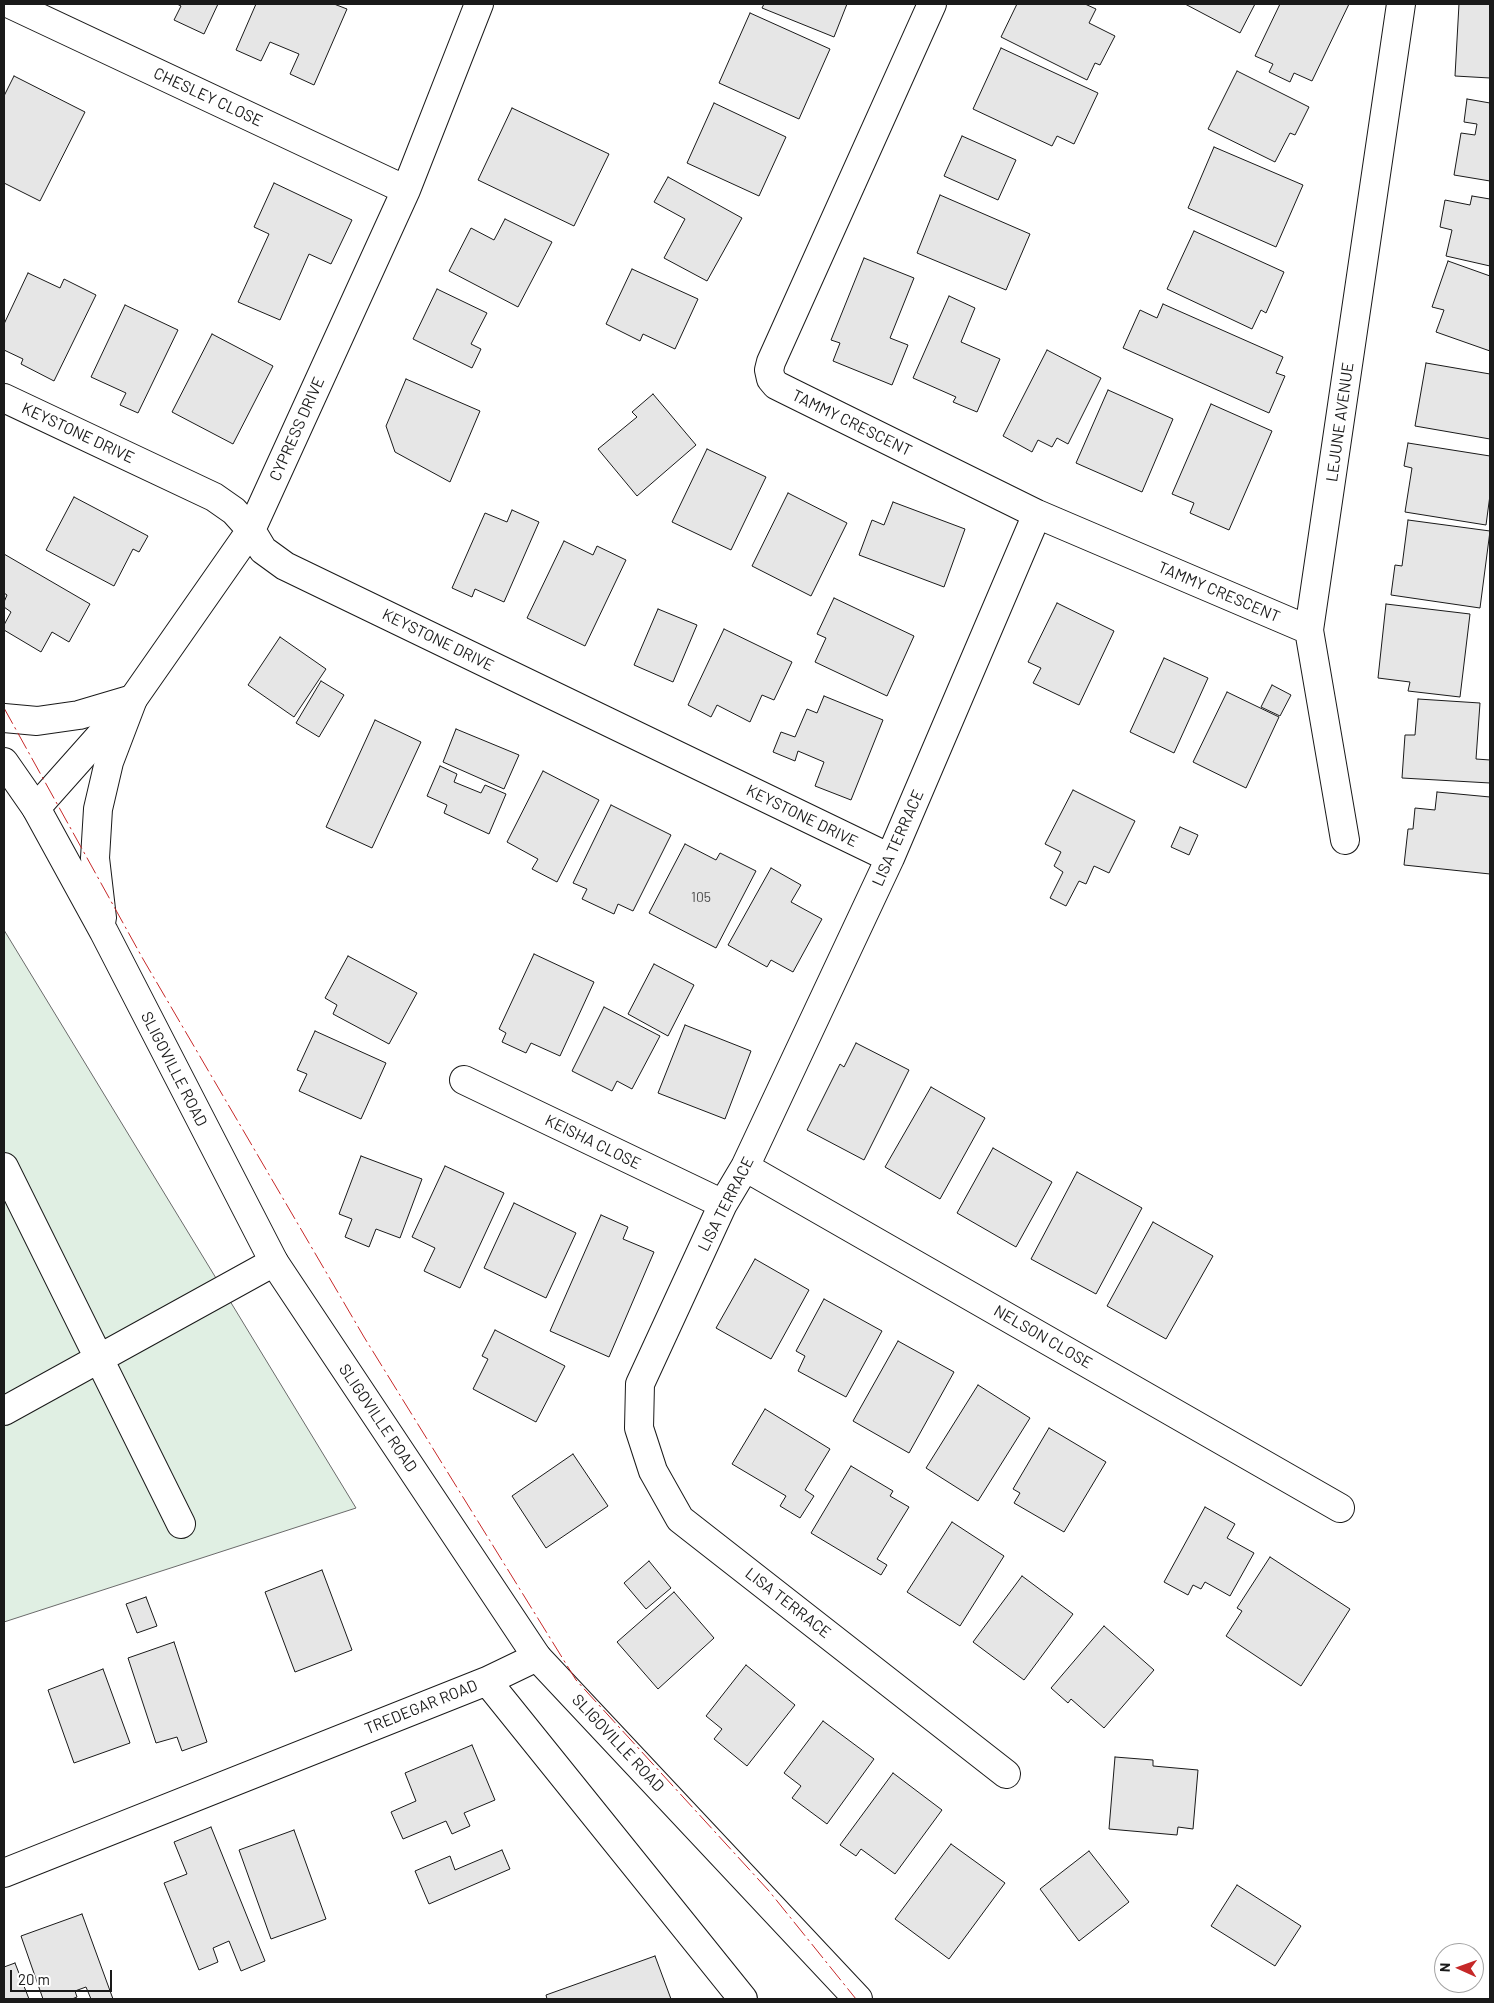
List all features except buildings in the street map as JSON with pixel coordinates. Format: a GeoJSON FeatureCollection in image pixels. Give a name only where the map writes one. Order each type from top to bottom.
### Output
{"type":"FeatureCollection","features":[{"type":"Feature","properties":{"kind":"street","name":"CHESLEY CLOSE"},"geometry":{"type":"LineString","coordinates":[[10,4],[406,190]]}},
{"type":"Feature","properties":{"kind":"street","name":"CYPRESS DRIVE"},"geometry":{"type":"LineString","coordinates":[[36,808],[133,698],[251,530],[406,190],[478,4]]}},
{"type":"Feature","properties":{"kind":"street","name":"TAMMY CRESCENT"},"geometry":{"type":"LineString","coordinates":[[932,4],[771,362],[769,370],[771,379],[776,385],[1037,514],[1309,630]]}},
{"type":"Feature","properties":{"kind":"street","name":"LEJUNE AVENUE"},"geometry":{"type":"LineString","coordinates":[[1345,840],[1309,630],[1401,4]]}},
{"type":"Feature","properties":{"kind":"street","name":"KEYSTONE DRIVE"},"geometry":{"type":"LineString","coordinates":[[4,398],[214,496],[234,511],[251,530],[263,550],[285,566],[890,858]]}},
{"type":"Feature","properties":{"kind":"street","name":"LISA TERRACE"},"geometry":{"type":"LineString","coordinates":[[1006,1774],[680,1518],[654,1471],[639,1428],[640,1384],[723,1204],[745,1167],[890,858],[1037,514]]}},
{"type":"Feature","properties":{"kind":"street"},"geometry":{"type":"LineString","coordinates":[[4,718],[38,721],[79,715],[133,698]]}},
{"type":"Feature","properties":{"kind":"street"},"geometry":{"type":"LineString","coordinates":[[104,932],[95,858],[98,809],[109,762],[133,698]]}},
{"type":"Feature","properties":{"kind":"street","name":"SLIGOVILLE ROAD"},"geometry":{"type":"LineString","coordinates":[[4,762],[36,808],[104,932],[274,1262],[537,1657],[858,1999]]}},
{"type":"Feature","properties":{"kind":"street","name":"KEISHA CLOSE"},"geometry":{"type":"LineString","coordinates":[[464,1080],[723,1204]]}},
{"type":"Feature","properties":{"kind":"street"},"geometry":{"type":"LineString","coordinates":[[4,1167],[181,1524]]}},
{"type":"Feature","properties":{"kind":"street","name":"NELSON CLOSE"},"geometry":{"type":"LineString","coordinates":[[745,1167],[1340,1508]]}},
{"type":"Feature","properties":{"kind":"street"},"geometry":{"type":"LineString","coordinates":[[4,1411],[274,1262]]}},
{"type":"Feature","properties":{"kind":"street"},"geometry":{"type":"LineString","coordinates":[[487,1682],[537,1657]]}},
{"type":"Feature","properties":{"kind":"street","name":"TREDEGAR ROAD"},"geometry":{"type":"LineString","coordinates":[[4,1873],[487,1682],[743,1999]]}},
{"type":"Feature","properties":{"kind":"green space"},"geometry":{"type":"Polygon","coordinates":[[[4,930],[356,1508],[4,1622],[4,930]]]}},
{"type":"Feature","properties":{"kind":"power"},"geometry":{"type":"LineString","coordinates":[[4,708],[143,959],[364,1337],[576,1680],[769,1891],[856,1999]]}}]}
